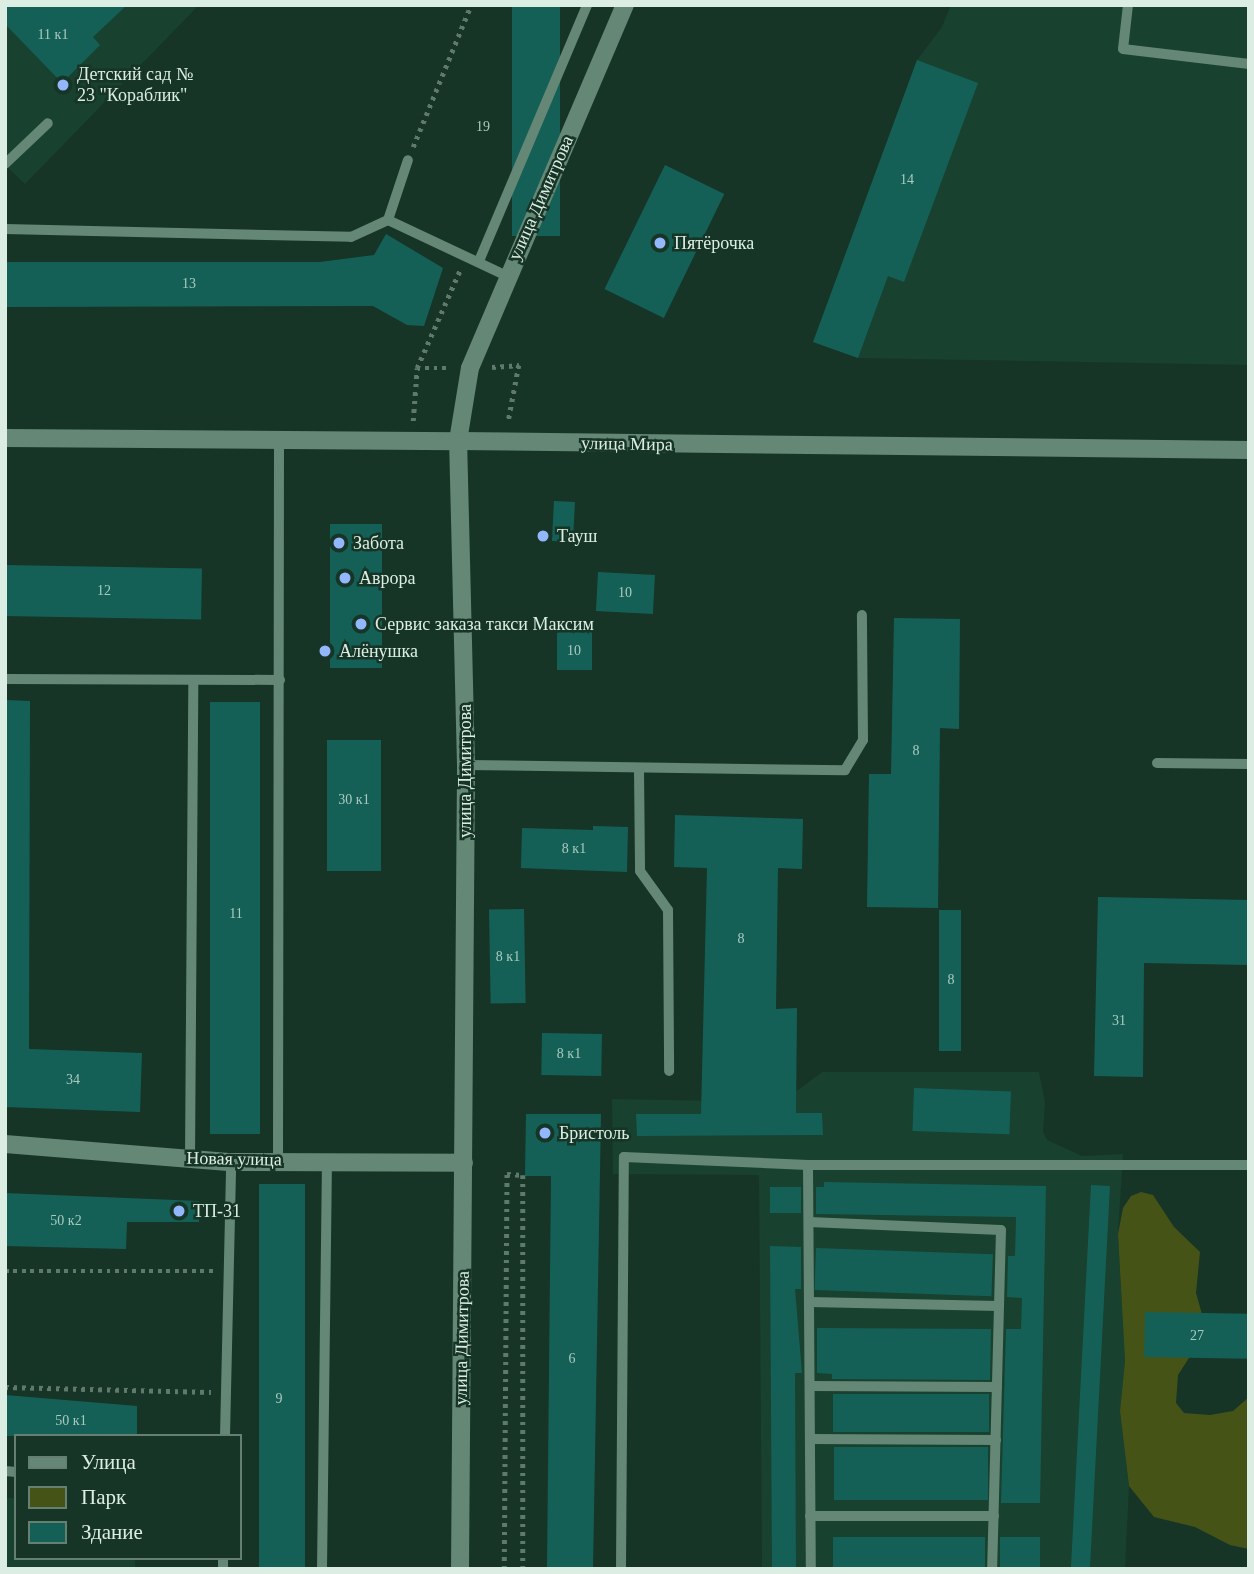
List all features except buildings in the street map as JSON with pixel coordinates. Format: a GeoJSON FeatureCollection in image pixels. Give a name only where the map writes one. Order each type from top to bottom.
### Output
{"type":"FeatureCollection","features":[{"type":"Feature","properties":{"kind":"street","name":"улица Димитрова"},"geometry":{"type":"LineString","coordinates":[[460,1569],[466,765],[458,441],[470,368],[507,276],[625,5]]}},
{"type":"Feature","properties":{"kind":"street","name":"улица Мира"},"geometry":{"type":"LineString","coordinates":[[5,438],[279,438],[503,443],[1249,450]]}},
{"type":"Feature","properties":{"kind":"street","name":"Новая улица"},"geometry":{"type":"LineString","coordinates":[[5,1144],[230,1162],[464,1163]]}},
{"type":"Feature","properties":{"kind":"lane"},"geometry":{"type":"LineString","coordinates":[[479,261],[587,5]]}},
{"type":"Feature","properties":{"kind":"lane"},"geometry":{"type":"LineString","coordinates":[[1128,5],[1123,50],[1249,64]]}},
{"type":"Feature","properties":{"kind":"lane"},"geometry":{"type":"LineString","coordinates":[[5,164],[48,123]]}},
{"type":"Feature","properties":{"kind":"lane"},"geometry":{"type":"LineString","coordinates":[[5,229],[351,237],[388,220],[408,160]]}},
{"type":"Feature","properties":{"kind":"lane"},"geometry":{"type":"LineString","coordinates":[[388,220],[507,276]]}},
{"type":"Feature","properties":{"kind":"lane"},"geometry":{"type":"LineString","coordinates":[[278,1161],[279,438]]}},
{"type":"Feature","properties":{"kind":"lane"},"geometry":{"type":"LineString","coordinates":[[466,765],[639,770],[845,770],[863,740],[862,615]]}},
{"type":"Feature","properties":{"kind":"lane"},"geometry":{"type":"LineString","coordinates":[[5,679],[280,681]]}},
{"type":"Feature","properties":{"kind":"lane"},"geometry":{"type":"LineString","coordinates":[[190,1159],[193,681]]}},
{"type":"Feature","properties":{"kind":"lane"},"geometry":{"type":"LineString","coordinates":[[1157,763],[1249,764]]}},
{"type":"Feature","properties":{"kind":"lane"},"geometry":{"type":"LineString","coordinates":[[639,770],[640,871],[668,910],[669,1071]]}},
{"type":"Feature","properties":{"kind":"lane"},"geometry":{"type":"LineString","coordinates":[[621,1569],[624,1157],[808,1165],[1249,1165]]}},
{"type":"Feature","properties":{"kind":"lane"},"geometry":{"type":"LineString","coordinates":[[322,1569],[327,1161]]}},
{"type":"Feature","properties":{"kind":"lane"},"geometry":{"type":"LineString","coordinates":[[225,1434],[230,1162]]}},
{"type":"Feature","properties":{"kind":"lane"},"geometry":{"type":"LineString","coordinates":[[808,1165],[811,1569]]}},
{"type":"Feature","properties":{"kind":"lane"},"geometry":{"type":"LineString","coordinates":[[809,1222],[1001,1230],[992,1569]]}},
{"type":"Feature","properties":{"kind":"lane"},"geometry":{"type":"LineString","coordinates":[[809,1303],[999,1306]]}},
{"type":"Feature","properties":{"kind":"lane"},"geometry":{"type":"LineString","coordinates":[[810,1386],[997,1387]]}},
{"type":"Feature","properties":{"kind":"lane"},"geometry":{"type":"LineString","coordinates":[[810,1439],[996,1440]]}},
{"type":"Feature","properties":{"kind":"lane"},"geometry":{"type":"LineString","coordinates":[[810,1516],[993,1516]]}},
{"type":"Feature","properties":{"kind":"path"},"geometry":{"type":"LineString","coordinates":[[408,160],[471,5]]}},
{"type":"Feature","properties":{"kind":"path"},"geometry":{"type":"LineString","coordinates":[[503,443],[519,365]]}},
{"type":"Feature","properties":{"kind":"path"},"geometry":{"type":"LineString","coordinates":[[504,1569],[507,1174],[523,1175],[523,1569]]}},
{"type":"Feature","properties":{"kind":"path"},"geometry":{"type":"LineString","coordinates":[[5,1271],[229,1271]]}},
{"type":"Feature","properties":{"kind":"path"},"geometry":{"type":"LineString","coordinates":[[5,1387],[227,1392]]}},
{"type":"Feature","properties":{"kind":"shaded area","name":"Детский сад № 23 \"Кораблик\""},"geometry":{"type":"Polygon","coordinates":[[[5,5],[199,5],[25,184],[5,165],[5,5]]]}},
{"type":"Feature","properties":{"kind":"shaded area"},"geometry":{"type":"Polygon","coordinates":[[[951,5],[1249,5],[1249,365],[858,358],[813,342],[917,60],[942,27],[951,5]]]}},
{"type":"Feature","properties":{"kind":"shaded area"},"geometry":{"type":"Polygon","coordinates":[[[822,1072],[1039,1072],[1045,1102],[1043,1132],[1047,1140],[1082,1156],[1123,1154],[1118,1234],[1125,1361],[1120,1411],[1129,1486],[1125,1569],[762,1569],[759,1175],[613,1174],[612,1099],[782,1102],[822,1072]]]}},
{"type":"Feature","properties":{"kind":"shaded area"},"geometry":{"type":"Polygon","coordinates":[[[5,1498],[14,1498],[14,1560],[135,1560],[135,1569],[5,1569],[5,1498]]]}},
{"type":"Feature","properties":{"kind":"green space"},"geometry":{"type":"Polygon","coordinates":[[[1141,1192],[1153,1195],[1174,1227],[1200,1252],[1196,1293],[1203,1318],[1196,1347],[1178,1375],[1176,1403],[1184,1413],[1210,1415],[1233,1411],[1249,1397],[1249,1549],[1230,1545],[1195,1527],[1154,1517],[1129,1486],[1120,1411],[1125,1361],[1118,1234],[1123,1208],[1131,1196],[1141,1192]]]}},
{"type":"Feature","properties":{"kind":"place","name":"Детский сад № 23 \"Кораблик\""},"geometry":{"type":"Point","coordinates":[63,85]}},
{"type":"Feature","properties":{"kind":"place","name":"Пятёрочка"},"geometry":{"type":"Point","coordinates":[660,243]}},
{"type":"Feature","properties":{"kind":"place","name":"Тауш"},"geometry":{"type":"Point","coordinates":[543,536]}},
{"type":"Feature","properties":{"kind":"place","name":"Забота"},"geometry":{"type":"Point","coordinates":[339,543]}},
{"type":"Feature","properties":{"kind":"place","name":"Аврора"},"geometry":{"type":"Point","coordinates":[345,578]}},
{"type":"Feature","properties":{"kind":"place","name":"Сервис заказа такси Максим"},"geometry":{"type":"Point","coordinates":[361,624]}},
{"type":"Feature","properties":{"kind":"place","name":"Алёнушка"},"geometry":{"type":"Point","coordinates":[325,651]}},
{"type":"Feature","properties":{"kind":"place","name":"Бристоль"},"geometry":{"type":"Point","coordinates":[545,1133]}},
{"type":"Feature","properties":{"kind":"place","name":"ТП-31"},"geometry":{"type":"Point","coordinates":[179,1211]}}]}
